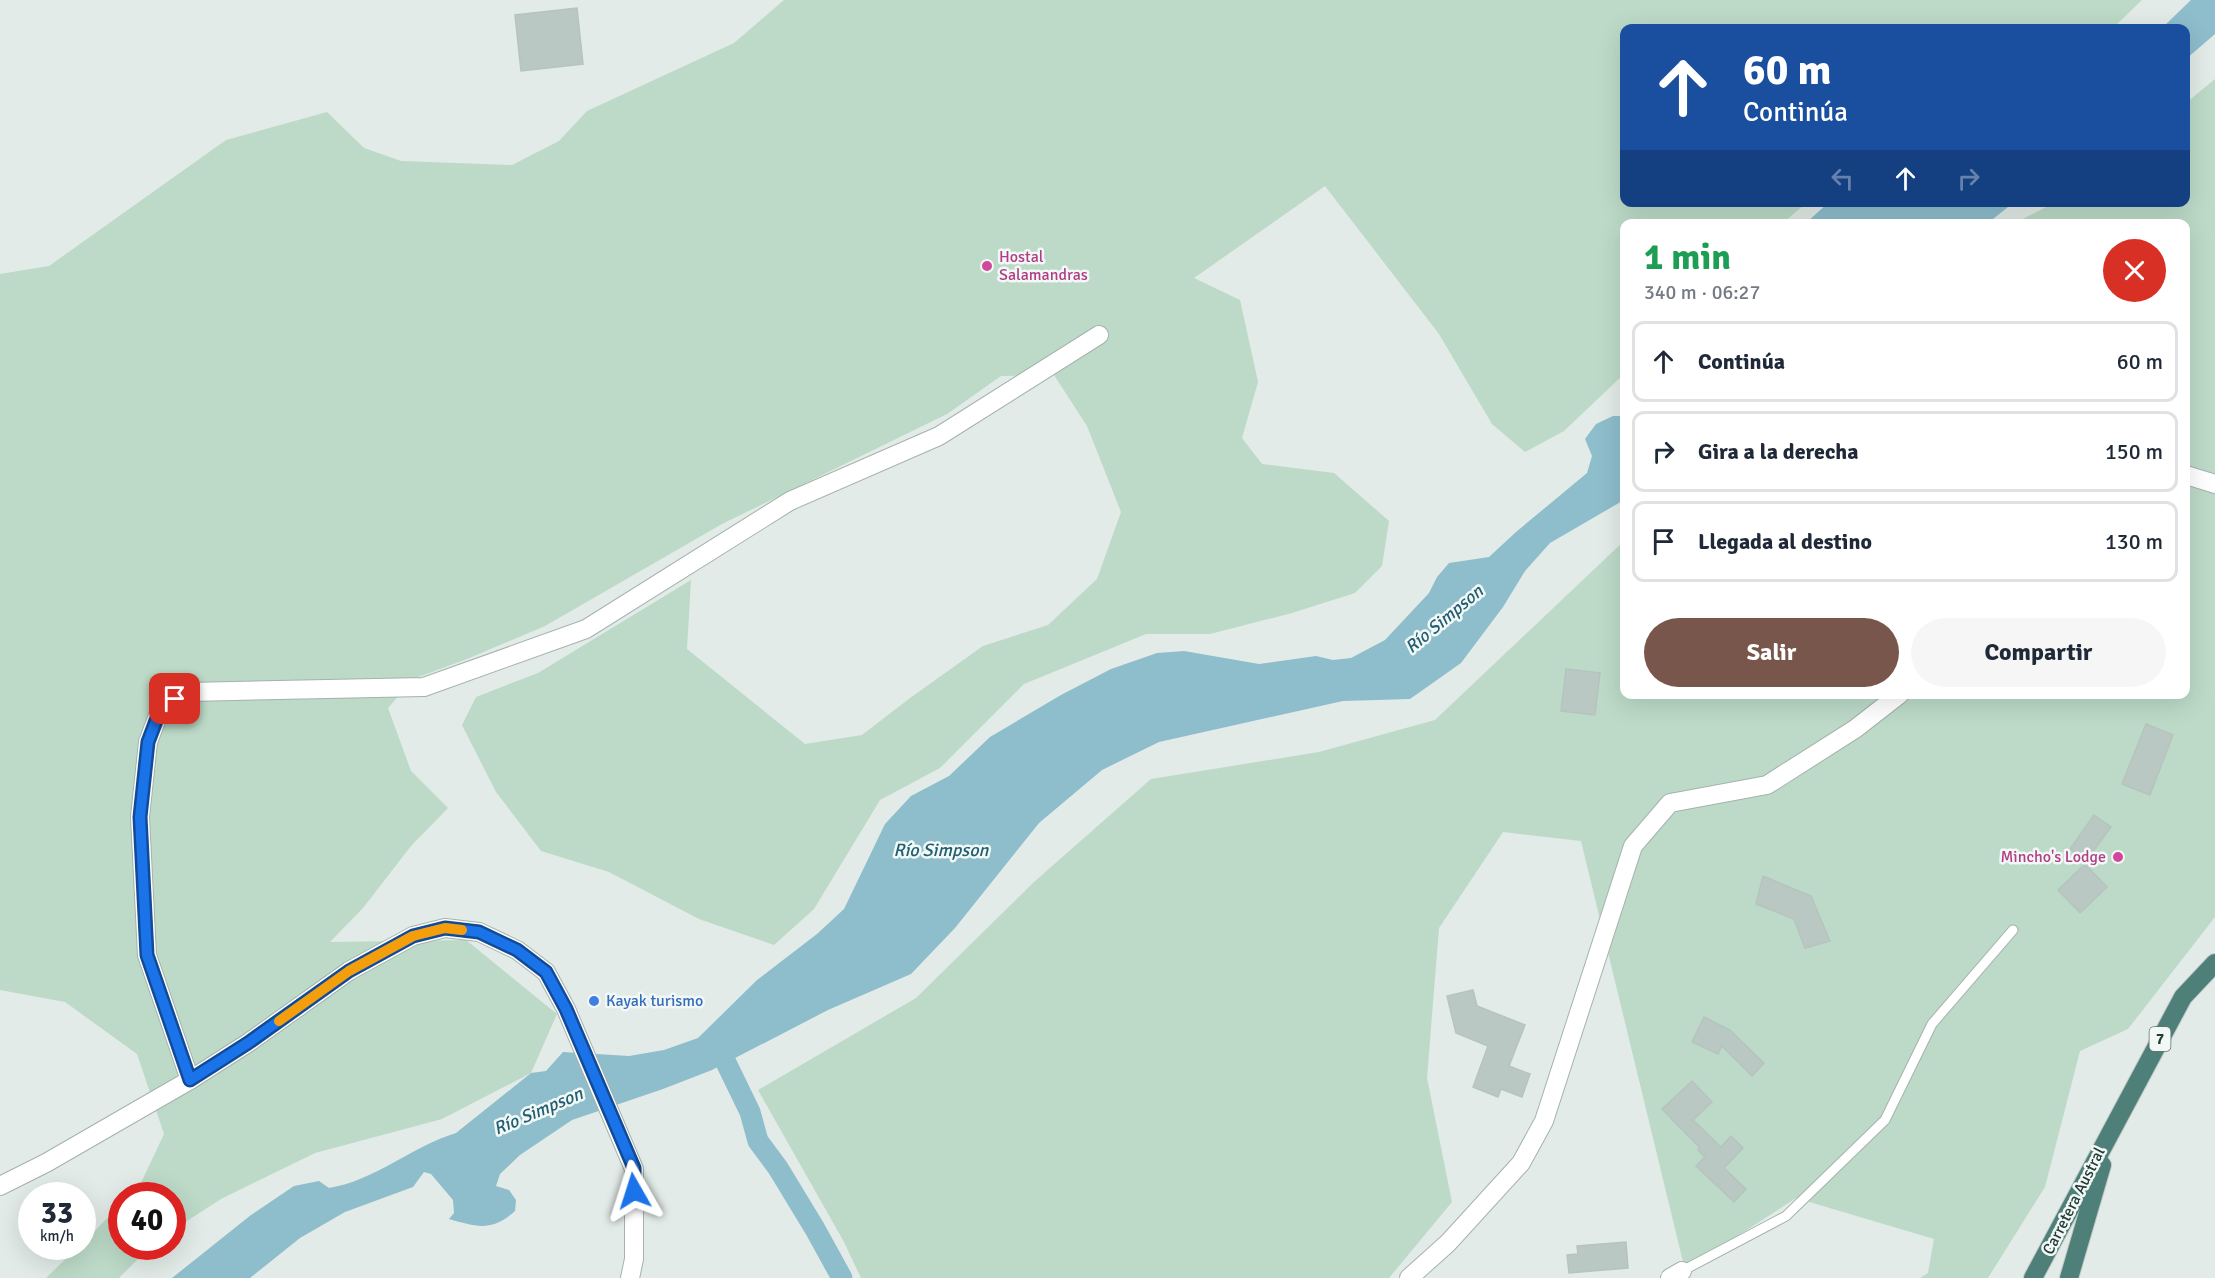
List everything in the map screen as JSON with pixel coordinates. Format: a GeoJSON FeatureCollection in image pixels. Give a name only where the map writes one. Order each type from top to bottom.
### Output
{"type":"FeatureCollection","features":[{"type":"Feature","properties":{"kind":"highway","name":"Carretera Austral"},"geometry":{"type":"LineString","coordinates":[[2033,1278],[2183,997],[2215,963]]}},
{"type":"Feature","properties":{"kind":"highway","name":"Carretera Austral"},"geometry":{"type":"LineString","coordinates":[[2068,1278],[2115,1123]]}},
{"type":"Feature","properties":{"kind":"street"},"geometry":{"type":"LineString","coordinates":[[190,1080],[147,955],[140,817],[148,742],[162,705],[188,692],[424,687],[586,629],[790,501],[939,436],[1100,335]]}},
{"type":"Feature","properties":{"kind":"street"},"geometry":{"type":"LineString","coordinates":[[2190,476],[2215,484]]}},
{"type":"Feature","properties":{"kind":"street"},"geometry":{"type":"LineString","coordinates":[[1409,1278],[1448,1243],[1521,1163],[1544,1121],[1633,846],[1670,804],[1767,785],[1855,729],[1894,699]]}},
{"type":"Feature","properties":{"kind":"street"},"geometry":{"type":"LineString","coordinates":[[0,1186],[56,1158],[190,1080],[248,1043],[349,971],[413,936],[445,928],[479,932],[517,950],[546,972],[566,1009],[634,1168],[634,1258],[630,1278]]}},
{"type":"Feature","properties":{"kind":"lane"},"geometry":{"type":"LineString","coordinates":[[1676,1275],[1786,1216],[1885,1120],[1932,1024],[2013,930]]}},
{"type":"Feature","properties":{"kind":"green space"},"geometry":{"type":"Polygon","coordinates":[[[784,0],[2142,0],[2117,24],[1620,24],[1620,207],[1801,207],[1788,219],[1620,219],[1620,378],[1564,431],[1525,452],[1492,424],[1439,334],[1325,186],[1194,278],[1240,300],[1258,382],[1242,438],[1262,464],[1334,473],[1389,521],[1382,566],[1355,593],[1292,613],[1210,634],[1146,634],[1024,684],[940,768],[880,800],[814,909],[774,945],[699,919],[609,872],[541,851],[496,792],[462,725],[476,697],[538,673],[691,580],[687,649],[805,744],[862,735],[983,646],[1048,625],[1097,579],[1121,512],[1087,426],[1054,375],[1001,376],[947,414],[722,524],[545,626],[413,679],[388,708],[411,771],[448,808],[411,846],[363,908],[330,942],[466,940],[557,1014],[531,1073],[442,1119],[315,1153],[221,1199],[186,1222],[186,1182],[141,1182],[164,1134],[137,1054],[65,1002],[0,990],[0,274],[49,266],[226,140],[327,112],[364,148],[401,161],[512,165],[559,141],[587,111],[734,43],[784,0]]]}},
{"type":"Feature","properties":{"kind":"green space"},"geometry":{"type":"Polygon","coordinates":[[[2215,79],[2215,917],[2128,1029],[2080,1051],[2045,1187],[1988,1278],[1920,1278],[1928,1273],[1934,1239],[1796,1198],[1685,1270],[1581,841],[1503,832],[1439,928],[1427,1078],[1452,1202],[1389,1278],[861,1278],[844,1242],[758,1090],[916,998],[1034,882],[1151,779],[1319,752],[1435,720],[1620,545],[1620,699],[2190,699],[2190,219],[2023,219],[2046,207],[2190,207],[2190,100],[2215,79]]]}},
{"type":"Feature","properties":{"kind":"green space"},"geometry":{"type":"Polygon","coordinates":[[[108,1217],[108,1260],[137,1260],[119,1278],[46,1278],[65,1260],[96,1260],[96,1230],[108,1217]]]}},
{"type":"Feature","properties":{"kind":"water"},"geometry":{"type":"Polygon","coordinates":[[[2191,0],[2215,0],[2215,34],[2190,56],[2190,24],[2166,24],[2191,0]]]}},
{"type":"Feature","properties":{"kind":"water"},"geometry":{"type":"Polygon","coordinates":[[[1824,207],[2008,207],[1993,219],[1810,219],[1824,207]]]}},
{"type":"Feature","properties":{"kind":"water","name":"Río Simpson"},"geometry":{"type":"Polygon","coordinates":[[[1613,416],[1620,416],[1620,502],[1550,543],[1525,571],[1503,607],[1461,663],[1410,699],[1343,701],[1159,742],[1102,770],[1039,823],[955,928],[911,974],[828,1010],[712,1070],[572,1120],[520,1155],[500,1174],[496,1186],[509,1190],[516,1200],[515,1211],[499,1222],[476,1226],[449,1219],[454,1213],[453,1200],[431,1174],[424,1172],[413,1187],[345,1212],[300,1238],[250,1278],[172,1278],[251,1215],[294,1186],[319,1181],[329,1188],[346,1184],[456,1133],[531,1073],[546,1071],[563,1052],[629,1056],[664,1050],[698,1038],[757,980],[817,934],[844,909],[885,824],[911,796],[949,776],[990,737],[1061,695],[1111,669],[1157,653],[1184,651],[1259,664],[1316,656],[1333,660],[1351,658],[1385,640],[1429,593],[1437,577],[1449,563],[1489,557],[1587,473],[1592,456],[1585,439],[1596,424],[1613,416]]]}},
{"type":"Feature","properties":{"kind":"building"},"geometry":{"type":"Polygon","coordinates":[[[577,8],[583,64],[521,71],[515,15],[577,8]]]}},
{"type":"Feature","properties":{"kind":"building"},"geometry":{"type":"Polygon","coordinates":[[[1566,669],[1600,673],[1595,715],[1561,711],[1566,669]]]}},
{"type":"Feature","properties":{"kind":"building"},"geometry":{"type":"Polygon","coordinates":[[[2146,724],[2173,735],[2150,795],[2122,784],[2146,724]]]}},
{"type":"Feature","properties":{"kind":"building"},"geometry":{"type":"Polygon","coordinates":[[[2094,815],[2111,827],[2086,861],[2070,849],[2094,815]]]}},
{"type":"Feature","properties":{"kind":"building"},"geometry":{"type":"Polygon","coordinates":[[[2085,864],[2107,887],[2080,913],[2058,890],[2085,864]]]}},
{"type":"Feature","properties":{"kind":"building"},"geometry":{"type":"Polygon","coordinates":[[[1763,876],[1811,896],[1830,941],[1805,948],[1794,919],[1756,904],[1763,876]]]}},
{"type":"Feature","properties":{"kind":"building"},"geometry":{"type":"Polygon","coordinates":[[[1473,990],[1477,1006],[1525,1025],[1509,1066],[1530,1074],[1522,1097],[1501,1089],[1498,1097],[1473,1087],[1488,1046],[1456,1033],[1447,996],[1473,990]]]}},
{"type":"Feature","properties":{"kind":"building"},"geometry":{"type":"Polygon","coordinates":[[[1704,1017],[1730,1030],[1764,1063],[1752,1076],[1722,1046],[1718,1054],[1692,1042],[1704,1017]]]}},
{"type":"Feature","properties":{"kind":"building"},"geometry":{"type":"Polygon","coordinates":[[[1692,1081],[1712,1102],[1693,1120],[1721,1147],[1731,1136],[1743,1148],[1724,1168],[1746,1189],[1734,1202],[1696,1166],[1705,1157],[1698,1150],[1700,1148],[1662,1109],[1692,1081]]]}},
{"type":"Feature","properties":{"kind":"building"},"geometry":{"type":"Polygon","coordinates":[[[1626,1242],[1628,1268],[1569,1273],[1567,1255],[1578,1254],[1577,1246],[1626,1242]]]}},
{"type":"Feature","properties":{"kind":"waterway"},"geometry":{"type":"LineString","coordinates":[[716,1042],[750,1112],[758,1141],[778,1168],[842,1278]]}},
{"type":"Feature","properties":{"kind":"slow traffic"},"geometry":{"type":"LineString","coordinates":[[279,1021],[349,971],[413,936],[445,928],[462,930]]}},
{"type":"Feature","properties":{"kind":"place","name":"Hostal Salamandras"},"geometry":{"type":"Point","coordinates":[987,266]}},
{"type":"Feature","properties":{"kind":"place","name":"Mincho's Lodge"},"geometry":{"type":"Point","coordinates":[2118,857]}},
{"type":"Feature","properties":{"kind":"place","name":"Kayak turismo"},"geometry":{"type":"Point","coordinates":[594,1001]}},
{"type":"Feature","properties":{"kind":"route"},"geometry":{"type":"LineString","coordinates":[[175,699],[162,705],[148,742],[140,817],[147,955],[190,1080],[248,1043],[349,971],[413,936],[445,928],[479,932],[517,950],[546,972],[566,1009],[634,1168],[634,1191]]}}]}
